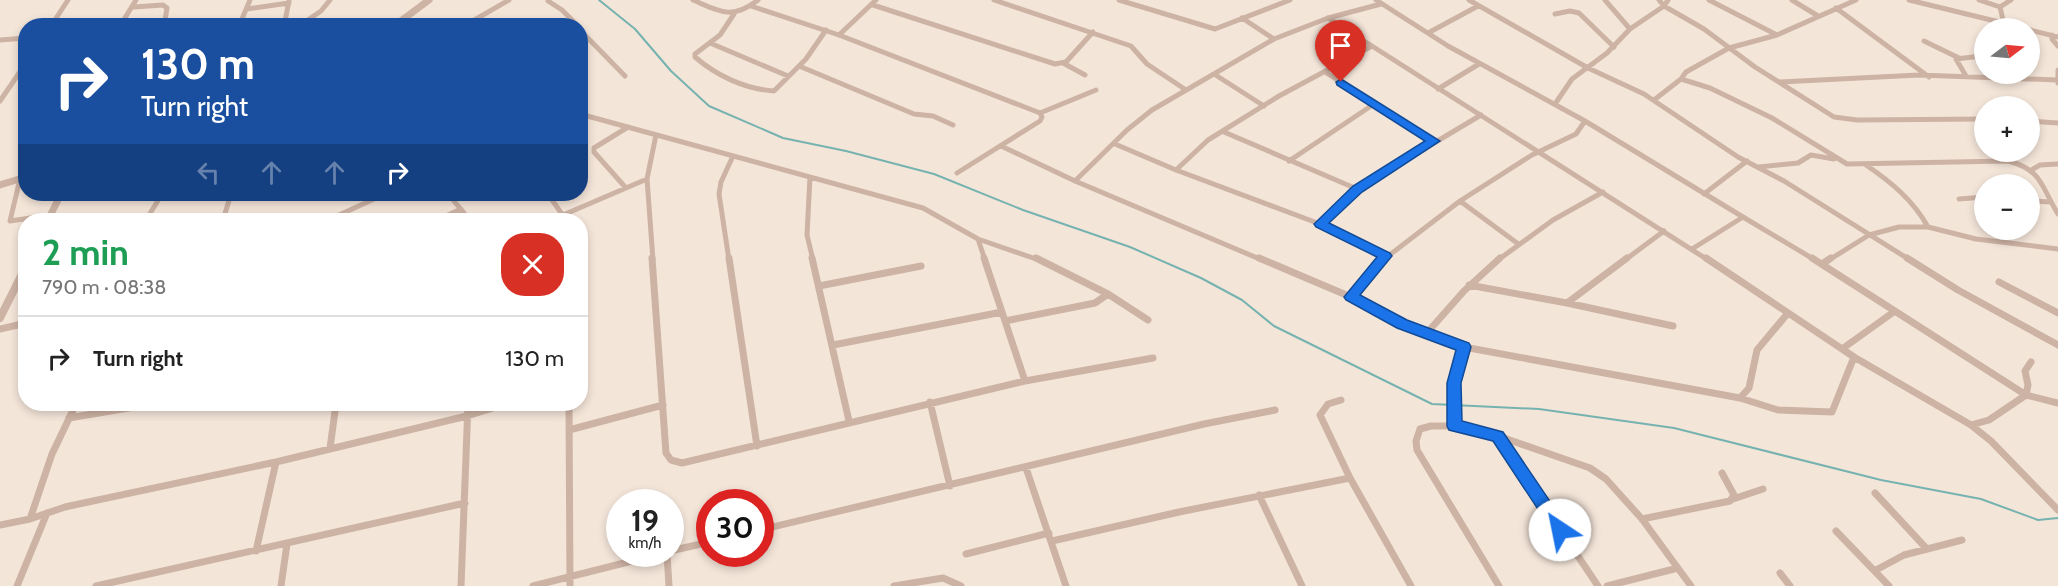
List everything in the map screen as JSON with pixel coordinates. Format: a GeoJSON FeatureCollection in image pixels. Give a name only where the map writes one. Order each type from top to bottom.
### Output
{"type":"FeatureCollection","features":[{"type":"Feature","properties":{"kind":"street"},"geometry":{"type":"LineString","coordinates":[[56,18],[68,0]]}},
{"type":"Feature","properties":{"kind":"street"},"geometry":{"type":"LineString","coordinates":[[126,18],[136,0]]}},
{"type":"Feature","properties":{"kind":"street"},"geometry":{"type":"LineString","coordinates":[[242,18],[250,0]]}},
{"type":"Feature","properties":{"kind":"street"},"geometry":{"type":"LineString","coordinates":[[311,18],[321,11],[330,0]]}},
{"type":"Feature","properties":{"kind":"street"},"geometry":{"type":"LineString","coordinates":[[405,18],[429,0]]}},
{"type":"Feature","properties":{"kind":"street"},"geometry":{"type":"LineString","coordinates":[[478,18],[509,0]]}},
{"type":"Feature","properties":{"kind":"street"},"geometry":{"type":"LineString","coordinates":[[693,0],[723,13],[734,14],[758,0]]}},
{"type":"Feature","properties":{"kind":"street"},"geometry":{"type":"LineString","coordinates":[[994,0],[1093,32],[1134,48],[1147,64],[1186,90]]}},
{"type":"Feature","properties":{"kind":"street"},"geometry":{"type":"LineString","coordinates":[[1124,1],[1215,29],[1290,0]]}},
{"type":"Feature","properties":{"kind":"street"},"geometry":{"type":"LineString","coordinates":[[1469,0],[1588,68],[1636,89],[1690,127],[1958,290],[1998,309],[2058,345]]}},
{"type":"Feature","properties":{"kind":"street"},"geometry":{"type":"LineString","coordinates":[[1605,0],[1630,28]]}},
{"type":"Feature","properties":{"kind":"street"},"geometry":{"type":"LineString","coordinates":[[1659,0],[1664,6],[1691,21],[1834,117],[1847,120],[1974,119]]}},
{"type":"Feature","properties":{"kind":"street"},"geometry":{"type":"LineString","coordinates":[[1555,104],[1572,79],[1614,47],[1630,28],[1664,6],[1668,0]]}},
{"type":"Feature","properties":{"kind":"street"},"geometry":{"type":"LineString","coordinates":[[1709,0],[1777,35]]}},
{"type":"Feature","properties":{"kind":"street"},"geometry":{"type":"LineString","coordinates":[[1792,0],[1818,16]]}},
{"type":"Feature","properties":{"kind":"street"},"geometry":{"type":"LineString","coordinates":[[1654,100],[1681,79],[1686,72],[1729,48],[1777,35],[1856,0]]}},
{"type":"Feature","properties":{"kind":"street"},"geometry":{"type":"LineString","coordinates":[[1909,0],[1983,18]]}},
{"type":"Feature","properties":{"kind":"street"},"geometry":{"type":"LineString","coordinates":[[1979,0],[2000,7]]}},
{"type":"Feature","properties":{"kind":"street"},"geometry":{"type":"LineString","coordinates":[[2000,7],[2011,0]]}},
{"type":"Feature","properties":{"kind":"street"},"geometry":{"type":"LineString","coordinates":[[548,1],[570,18]]}},
{"type":"Feature","properties":{"kind":"street"},"geometry":{"type":"LineString","coordinates":[[247,9],[289,2],[286,18]]}},
{"type":"Feature","properties":{"kind":"street"},"geometry":{"type":"LineString","coordinates":[[839,35],[874,2],[1049,63],[1063,63],[1085,75]]}},
{"type":"Feature","properties":{"kind":"street"},"geometry":{"type":"LineString","coordinates":[[1075,181],[1142,118],[1186,90],[1274,39],[1328,18],[1379,2],[1479,64],[1586,121],[1822,264],[2026,395],[2058,403]]}},
{"type":"Feature","properties":{"kind":"street"},"geometry":{"type":"LineString","coordinates":[[134,7],[163,5],[167,8],[165,18]]}},
{"type":"Feature","properties":{"kind":"street"},"geometry":{"type":"LineString","coordinates":[[751,6],[826,30],[1040,113],[1096,90]]}},
{"type":"Feature","properties":{"kind":"street"},"geometry":{"type":"LineString","coordinates":[[1428,33],[1478,6]]}},
{"type":"Feature","properties":{"kind":"street"},"geometry":{"type":"LineString","coordinates":[[2000,7],[2003,18]]}},
{"type":"Feature","properties":{"kind":"street"},"geometry":{"type":"LineString","coordinates":[[1836,8],[1929,77]]}},
{"type":"Feature","properties":{"kind":"street"},"geometry":{"type":"LineString","coordinates":[[1555,14],[1570,11],[1579,13],[1614,47]]}},
{"type":"Feature","properties":{"kind":"street"},"geometry":{"type":"LineString","coordinates":[[723,13],[728,26]]}},
{"type":"Feature","properties":{"kind":"street"},"geometry":{"type":"LineString","coordinates":[[734,14],[728,26],[694,57],[727,78],[764,90],[774,91],[799,66],[826,30]]}},
{"type":"Feature","properties":{"kind":"street"},"geometry":{"type":"LineString","coordinates":[[1242,18],[1274,39]]}},
{"type":"Feature","properties":{"kind":"street"},"geometry":{"type":"LineString","coordinates":[[1328,18],[1540,151],[1854,357],[1971,425],[1991,441],[2058,510]]}},
{"type":"Feature","properties":{"kind":"street"},"geometry":{"type":"LineString","coordinates":[[1063,63],[1093,32]]}},
{"type":"Feature","properties":{"kind":"street"},"geometry":{"type":"LineString","coordinates":[[2040,32],[2058,35]]}},
{"type":"Feature","properties":{"kind":"street"},"geometry":{"type":"LineString","coordinates":[[2051,35],[2058,46]]}},
{"type":"Feature","properties":{"kind":"street"},"geometry":{"type":"LineString","coordinates":[[0,40],[18,39]]}},
{"type":"Feature","properties":{"kind":"street"},"geometry":{"type":"LineString","coordinates":[[588,39],[625,76]]}},
{"type":"Feature","properties":{"kind":"street"},"geometry":{"type":"LineString","coordinates":[[1924,41],[1959,58],[1974,57]]}},
{"type":"Feature","properties":{"kind":"street"},"geometry":{"type":"LineString","coordinates":[[710,44],[788,76]]}},
{"type":"Feature","properties":{"kind":"street"},"geometry":{"type":"LineString","coordinates":[[1176,170],[1208,140],[1372,46]]}},
{"type":"Feature","properties":{"kind":"street"},"geometry":{"type":"LineString","coordinates":[[1959,58],[1956,59],[1966,76]]}},
{"type":"Feature","properties":{"kind":"street"},"geometry":{"type":"LineString","coordinates":[[1438,89],[1479,64]]}},
{"type":"Feature","properties":{"kind":"street"},"geometry":{"type":"LineString","coordinates":[[799,66],[914,114],[933,116],[952,125]]}},
{"type":"Feature","properties":{"kind":"street"},"geometry":{"type":"LineString","coordinates":[[1780,82],[1820,78],[1966,76],[2057,82],[2058,70]]}},
{"type":"Feature","properties":{"kind":"street"},"geometry":{"type":"LineString","coordinates":[[1325,72],[1434,141]]}},
{"type":"Feature","properties":{"kind":"street"},"geometry":{"type":"LineString","coordinates":[[1214,74],[1264,106]]}},
{"type":"Feature","properties":{"kind":"street"},"geometry":{"type":"LineString","coordinates":[[0,101],[18,75]]}},
{"type":"Feature","properties":{"kind":"street"},"geometry":{"type":"LineString","coordinates":[[1681,79],[1710,88],[1772,118],[1847,164],[2008,161],[2033,169],[2047,189],[2058,214]]}},
{"type":"Feature","properties":{"kind":"street"},"geometry":{"type":"LineString","coordinates":[[1289,161],[1374,104]]}},
{"type":"Feature","properties":{"kind":"street"},"geometry":{"type":"LineString","coordinates":[[957,173],[1040,121],[1042,117],[1040,113]]}},
{"type":"Feature","properties":{"kind":"street"},"geometry":{"type":"LineString","coordinates":[[1320,224],[1358,189],[1434,141],[1481,115]]}},
{"type":"Feature","properties":{"kind":"street"},"geometry":{"type":"LineString","coordinates":[[588,116],[923,208],[978,239],[1029,255],[1108,294],[1148,320]]}},
{"type":"Feature","properties":{"kind":"street"},"geometry":{"type":"LineString","coordinates":[[1351,297],[1386,256],[1460,201],[1540,151],[1576,134],[1586,121]]}},
{"type":"Feature","properties":{"kind":"street"},"geometry":{"type":"LineString","coordinates":[[2040,122],[2058,123]]}},
{"type":"Feature","properties":{"kind":"street"},"geometry":{"type":"LineString","coordinates":[[626,188],[594,152],[598,144],[628,127]]}},
{"type":"Feature","properties":{"kind":"street"},"geometry":{"type":"LineString","coordinates":[[1224,132],[1358,189]]}},
{"type":"Feature","properties":{"kind":"street"},"geometry":{"type":"LineString","coordinates":[[656,135],[647,179],[666,453],[671,460],[682,463],[930,402],[1025,381],[1154,358]]}},
{"type":"Feature","properties":{"kind":"street"},"geometry":{"type":"LineString","coordinates":[[1115,144],[1176,170],[1320,224],[1386,256]]}},
{"type":"Feature","properties":{"kind":"street"},"geometry":{"type":"LineString","coordinates":[[1001,146],[1075,181],[1351,297],[1374,311],[1426,334],[1464,347],[1740,398],[1778,410],[1832,412],[1854,357]]}},
{"type":"Feature","properties":{"kind":"street"},"geometry":{"type":"LineString","coordinates":[[1759,167],[1798,164],[1811,155],[1838,160]]}},
{"type":"Feature","properties":{"kind":"street"},"geometry":{"type":"LineString","coordinates":[[733,156],[721,182],[719,194],[757,446]]}},
{"type":"Feature","properties":{"kind":"street"},"geometry":{"type":"LineString","coordinates":[[1704,194],[1747,161]]}},
{"type":"Feature","properties":{"kind":"street"},"geometry":{"type":"LineString","coordinates":[[1866,164],[1886,178],[1923,216],[1928,227]]}},
{"type":"Feature","properties":{"kind":"street"},"geometry":{"type":"LineString","coordinates":[[2033,169],[2040,165],[2058,164]]}},
{"type":"Feature","properties":{"kind":"street"},"geometry":{"type":"LineString","coordinates":[[810,177],[807,235],[849,421]]}},
{"type":"Feature","properties":{"kind":"street"},"geometry":{"type":"LineString","coordinates":[[575,213],[647,179]]}},
{"type":"Feature","properties":{"kind":"street"},"geometry":{"type":"LineString","coordinates":[[0,185],[18,180]]}},
{"type":"Feature","properties":{"kind":"street"},"geometry":{"type":"LineString","coordinates":[[1426,334],[1443,311],[1469,285],[1517,243],[1575,206],[1603,192]]}},
{"type":"Feature","properties":{"kind":"street"},"geometry":{"type":"LineString","coordinates":[[18,195],[10,221],[18,220]]}},
{"type":"Feature","properties":{"kind":"street"},"geometry":{"type":"LineString","coordinates":[[1959,199],[1974,198]]}},
{"type":"Feature","properties":{"kind":"street"},"geometry":{"type":"LineString","coordinates":[[343,213],[370,201]]}},
{"type":"Feature","properties":{"kind":"street"},"geometry":{"type":"LineString","coordinates":[[454,201],[464,213]]}},
{"type":"Feature","properties":{"kind":"street"},"geometry":{"type":"LineString","coordinates":[[1460,201],[1517,243]]}},
{"type":"Feature","properties":{"kind":"street"},"geometry":{"type":"LineString","coordinates":[[2040,201],[2051,202]]}},
{"type":"Feature","properties":{"kind":"street"},"geometry":{"type":"LineString","coordinates":[[452,213],[461,209]]}},
{"type":"Feature","properties":{"kind":"street"},"geometry":{"type":"LineString","coordinates":[[1692,249],[1743,218]]}},
{"type":"Feature","properties":{"kind":"street"},"geometry":{"type":"LineString","coordinates":[[1822,264],[1869,235],[1899,227],[1928,227],[1976,239],[2058,249]]}},
{"type":"Feature","properties":{"kind":"street"},"geometry":{"type":"LineString","coordinates":[[1567,303],[1664,231]]}},
{"type":"Feature","properties":{"kind":"street"},"geometry":{"type":"LineString","coordinates":[[978,239],[1025,381]]}},
{"type":"Feature","properties":{"kind":"street"},"geometry":{"type":"LineString","coordinates":[[819,286],[921,266]]}},
{"type":"Feature","properties":{"kind":"street"},"geometry":{"type":"LineString","coordinates":[[0,318],[18,282]]}},
{"type":"Feature","properties":{"kind":"street"},"geometry":{"type":"LineString","coordinates":[[1999,282],[2058,313]]}},
{"type":"Feature","properties":{"kind":"street"},"geometry":{"type":"LineString","coordinates":[[1469,285],[1673,326]]}},
{"type":"Feature","properties":{"kind":"street"},"geometry":{"type":"LineString","coordinates":[[1005,321],[1095,303],[1108,294]]}},
{"type":"Feature","properties":{"kind":"street"},"geometry":{"type":"LineString","coordinates":[[1842,349],[1895,311]]}},
{"type":"Feature","properties":{"kind":"street"},"geometry":{"type":"LineString","coordinates":[[833,345],[1002,312]]}},
{"type":"Feature","properties":{"kind":"street"},"geometry":{"type":"LineString","coordinates":[[1740,398],[1749,388],[1757,350],[1788,312]]}},
{"type":"Feature","properties":{"kind":"street"},"geometry":{"type":"LineString","coordinates":[[0,329],[18,325]]}},
{"type":"Feature","properties":{"kind":"street"},"geometry":{"type":"LineString","coordinates":[[1454,426],[1454,383],[1464,347]]}},
{"type":"Feature","properties":{"kind":"street"},"geometry":{"type":"LineString","coordinates":[[1971,425],[1989,420],[2026,395],[2028,385],[2025,371],[2031,362]]}},
{"type":"Feature","properties":{"kind":"street"},"geometry":{"type":"LineString","coordinates":[[1341,400],[1329,403],[1322,408],[1320,415],[1350,478],[1411,586]]}},
{"type":"Feature","properties":{"kind":"street"},"geometry":{"type":"LineString","coordinates":[[930,402],[950,486]]}},
{"type":"Feature","properties":{"kind":"street"},"geometry":{"type":"LineString","coordinates":[[569,430],[663,405]]}},
{"type":"Feature","properties":{"kind":"street"},"geometry":{"type":"LineString","coordinates":[[774,527],[1204,424],[1275,410]]}},
{"type":"Feature","properties":{"kind":"street"},"geometry":{"type":"LineString","coordinates":[[30,519],[52,454],[72,411]]}},
{"type":"Feature","properties":{"kind":"street"},"geometry":{"type":"LineString","coordinates":[[69,418],[110,411]]}},
{"type":"Feature","properties":{"kind":"street"},"geometry":{"type":"LineString","coordinates":[[330,448],[335,411]]}},
{"type":"Feature","properties":{"kind":"street"},"geometry":{"type":"LineString","coordinates":[[461,586],[467,411]]}},
{"type":"Feature","properties":{"kind":"street"},"geometry":{"type":"LineString","coordinates":[[0,525],[30,519],[65,507],[276,462],[483,411]]}},
{"type":"Feature","properties":{"kind":"street"},"geometry":{"type":"LineString","coordinates":[[569,411],[570,586]]}},
{"type":"Feature","properties":{"kind":"street"},"geometry":{"type":"LineString","coordinates":[[1499,586],[1417,450],[1415,440],[1418,431],[1424,426],[1454,426],[1498,436],[1590,468],[1606,479],[1642,519],[1691,586]]}},
{"type":"Feature","properties":{"kind":"street"},"geometry":{"type":"LineString","coordinates":[[1498,436],[1598,586]]}},
{"type":"Feature","properties":{"kind":"street"},"geometry":{"type":"LineString","coordinates":[[256,551],[276,462]]}},
{"type":"Feature","properties":{"kind":"street"},"geometry":{"type":"LineString","coordinates":[[1026,468],[1066,586]]}},
{"type":"Feature","properties":{"kind":"street"},"geometry":{"type":"LineString","coordinates":[[1722,473],[1734,495],[1733,499]]}},
{"type":"Feature","properties":{"kind":"street"},"geometry":{"type":"LineString","coordinates":[[1052,541],[1259,495],[1350,478]]}},
{"type":"Feature","properties":{"kind":"street"},"geometry":{"type":"LineString","coordinates":[[1642,519],[1720,505],[1763,489]]}},
{"type":"Feature","properties":{"kind":"street"},"geometry":{"type":"LineString","coordinates":[[1875,493],[1926,548]]}},
{"type":"Feature","properties":{"kind":"street"},"geometry":{"type":"LineString","coordinates":[[1259,495],[1302,586]]}},
{"type":"Feature","properties":{"kind":"street"},"geometry":{"type":"LineString","coordinates":[[96,586],[465,503]]}},
{"type":"Feature","properties":{"kind":"street"},"geometry":{"type":"LineString","coordinates":[[17,586],[48,513]]}},
{"type":"Feature","properties":{"kind":"street"},"geometry":{"type":"LineString","coordinates":[[1836,531],[1889,586]]}},
{"type":"Feature","properties":{"kind":"street"},"geometry":{"type":"LineString","coordinates":[[966,554],[1049,533]]}},
{"type":"Feature","properties":{"kind":"street"},"geometry":{"type":"LineString","coordinates":[[1876,570],[1904,555],[1962,540]]}},
{"type":"Feature","properties":{"kind":"street"},"geometry":{"type":"LineString","coordinates":[[280,586],[287,544]]}},
{"type":"Feature","properties":{"kind":"street"},"geometry":{"type":"LineString","coordinates":[[533,586],[607,567]]}},
{"type":"Feature","properties":{"kind":"street"},"geometry":{"type":"LineString","coordinates":[[669,567],[669,586]]}},
{"type":"Feature","properties":{"kind":"street"},"geometry":{"type":"LineString","coordinates":[[1607,586],[1678,568]]}},
{"type":"Feature","properties":{"kind":"street"},"geometry":{"type":"LineString","coordinates":[[1780,573],[1790,586]]}},
{"type":"Feature","properties":{"kind":"street"},"geometry":{"type":"LineString","coordinates":[[894,586],[943,578],[961,586]]}},
{"type":"Feature","properties":{"kind":"waterway"},"geometry":{"type":"LineString","coordinates":[[599,0],[635,29],[671,71],[709,106],[783,138],[846,151],[934,174],[1023,210],[1130,247],[1201,278],[1242,300],[1274,326],[1432,404],[1539,409],[1674,428],[1881,480],[1981,499],[2038,520],[2058,518]]}},
{"type":"Feature","properties":{"kind":"route"},"geometry":{"type":"LineString","coordinates":[[1341,82],[1434,141],[1358,189],[1320,224],[1386,256],[1351,297],[1402,324],[1464,347],[1454,383],[1454,426],[1498,436],[1560,530]]}}]}
